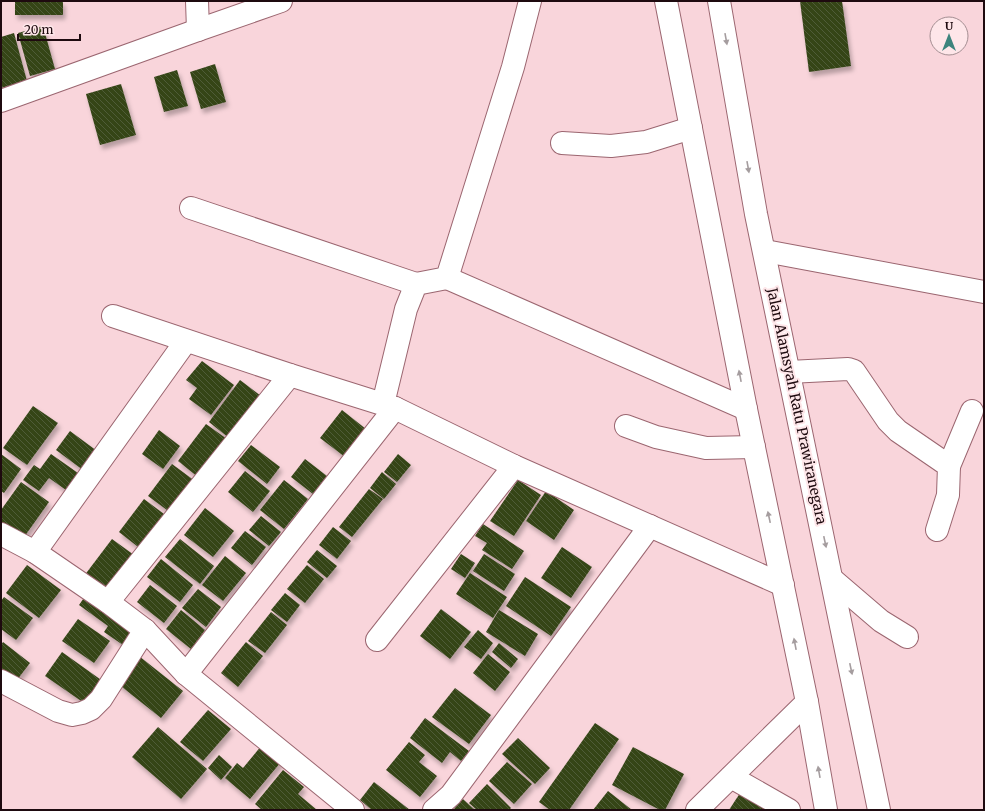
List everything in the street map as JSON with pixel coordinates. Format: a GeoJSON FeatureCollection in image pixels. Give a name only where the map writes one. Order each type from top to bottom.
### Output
{"type":"FeatureCollection","features":[{"type":"Feature","properties":{"kind":"main road"},"geometry":{"type":"LineString","coordinates":[[197,1],[198,30]]}},
{"type":"Feature","properties":{"kind":"main road"},"geometry":{"type":"LineString","coordinates":[[1,101],[281,1]]}},
{"type":"Feature","properties":{"kind":"main road"},"geometry":{"type":"LineString","coordinates":[[447,278],[513,68],[530,1]]}},
{"type":"Feature","properties":{"kind":"main road"},"geometry":{"type":"LineString","coordinates":[[666,1],[746,409],[807,702],[826,810]]}},
{"type":"Feature","properties":{"kind":"main road","name":"Jalan Alamsyah Ratu Prawiranegara"},"geometry":{"type":"LineString","coordinates":[[719,1],[756,214],[765,251],[880,810]]}},
{"type":"Feature","properties":{"kind":"main road"},"geometry":{"type":"LineString","coordinates":[[562,143],[611,146],[646,142],[691,128]]}},
{"type":"Feature","properties":{"kind":"main road"},"geometry":{"type":"LineString","coordinates":[[191,208],[416,284],[447,278],[746,409]]}},
{"type":"Feature","properties":{"kind":"main road"},"geometry":{"type":"LineString","coordinates":[[765,251],[984,292]]}},
{"type":"Feature","properties":{"kind":"main road"},"geometry":{"type":"LineString","coordinates":[[186,674],[389,406],[406,309],[416,284]]}},
{"type":"Feature","properties":{"kind":"main road"},"geometry":{"type":"LineString","coordinates":[[113,316],[290,375],[389,406],[514,466],[783,584]]}},
{"type":"Feature","properties":{"kind":"main road"},"geometry":{"type":"LineString","coordinates":[[35,552],[186,341]]}},
{"type":"Feature","properties":{"kind":"main road"},"geometry":{"type":"LineString","coordinates":[[789,372],[848,369],[854,371],[888,421],[898,432],[949,466]]}},
{"type":"Feature","properties":{"kind":"main road"},"geometry":{"type":"LineString","coordinates":[[108,602],[290,375]]}},
{"type":"Feature","properties":{"kind":"main road"},"geometry":{"type":"LineString","coordinates":[[937,530],[948,495],[949,466],[972,411]]}},
{"type":"Feature","properties":{"kind":"main road"},"geometry":{"type":"LineString","coordinates":[[626,426],[656,437],[706,448],[754,447]]}},
{"type":"Feature","properties":{"kind":"main road"},"geometry":{"type":"LineString","coordinates":[[377,640],[514,466]]}},
{"type":"Feature","properties":{"kind":"main road"},"geometry":{"type":"LineString","coordinates":[[434,810],[451,795],[650,526]]}},
{"type":"Feature","properties":{"kind":"main road"},"geometry":{"type":"LineString","coordinates":[[1,534],[35,552],[108,602],[144,630],[186,674],[353,810]]}},
{"type":"Feature","properties":{"kind":"main road"},"geometry":{"type":"LineString","coordinates":[[832,579],[881,621],[907,637]]}},
{"type":"Feature","properties":{"kind":"main road"},"geometry":{"type":"LineString","coordinates":[[1,681],[58,711],[72,716],[82,713],[92,709],[101,699],[144,630]]}},
{"type":"Feature","properties":{"kind":"main road"},"geometry":{"type":"LineString","coordinates":[[697,810],[807,702]]}},
{"type":"Feature","properties":{"kind":"main road"},"geometry":{"type":"LineString","coordinates":[[731,776],[789,810]]}},
{"type":"Feature","properties":{"kind":"building"},"geometry":{"type":"Polygon","coordinates":[[[15,1],[63,1],[63,15],[15,15],[15,1]]]}},
{"type":"Feature","properties":{"kind":"building"},"geometry":{"type":"Polygon","coordinates":[[[800,1],[842,1],[851,66],[809,72],[800,1]]]}},
{"type":"Feature","properties":{"kind":"building"},"geometry":{"type":"Polygon","coordinates":[[[43,26],[55,69],[30,76],[18,33],[43,26]]]}},
{"type":"Feature","properties":{"kind":"building"},"geometry":{"type":"Polygon","coordinates":[[[14,33],[27,81],[1,88],[1,37],[14,33]]]}},
{"type":"Feature","properties":{"kind":"building"},"geometry":{"type":"Polygon","coordinates":[[[215,64],[226,102],[201,109],[190,72],[215,64]]]}},
{"type":"Feature","properties":{"kind":"building"},"geometry":{"type":"Polygon","coordinates":[[[177,70],[188,106],[164,112],[154,77],[177,70]]]}},
{"type":"Feature","properties":{"kind":"building"},"geometry":{"type":"Polygon","coordinates":[[[121,84],[136,135],[100,145],[86,94],[121,84]]]}},
{"type":"Feature","properties":{"kind":"building"},"geometry":{"type":"Polygon","coordinates":[[[202,361],[234,385],[211,415],[189,399],[197,388],[186,380],[202,361]]]}},
{"type":"Feature","properties":{"kind":"building"},"geometry":{"type":"Polygon","coordinates":[[[240,380],[261,396],[229,438],[209,422],[240,380]]]}},
{"type":"Feature","properties":{"kind":"building"},"geometry":{"type":"Polygon","coordinates":[[[33,406],[58,423],[27,465],[3,448],[33,406]]]}},
{"type":"Feature","properties":{"kind":"building"},"geometry":{"type":"Polygon","coordinates":[[[342,410],[371,433],[349,460],[320,438],[342,410]]]}},
{"type":"Feature","properties":{"kind":"building"},"geometry":{"type":"Polygon","coordinates":[[[206,424],[227,439],[198,477],[178,461],[206,424]]]}},
{"type":"Feature","properties":{"kind":"building"},"geometry":{"type":"Polygon","coordinates":[[[159,430],[180,446],[163,469],[142,454],[159,430]]]}},
{"type":"Feature","properties":{"kind":"building"},"geometry":{"type":"Polygon","coordinates":[[[70,431],[97,451],[83,470],[56,450],[70,431]]]}},
{"type":"Feature","properties":{"kind":"building"},"geometry":{"type":"Polygon","coordinates":[[[251,445],[280,467],[267,484],[238,461],[251,445]]]}},
{"type":"Feature","properties":{"kind":"building"},"geometry":{"type":"Polygon","coordinates":[[[1,454],[21,469],[4,493],[1,491],[1,454]]]}},
{"type":"Feature","properties":{"kind":"building"},"geometry":{"type":"Polygon","coordinates":[[[51,454],[78,473],[66,490],[49,478],[39,491],[23,480],[34,465],[40,469],[51,454]]]}},
{"type":"Feature","properties":{"kind":"building"},"geometry":{"type":"Polygon","coordinates":[[[398,454],[411,465],[397,482],[384,472],[398,454]]]}},
{"type":"Feature","properties":{"kind":"building"},"geometry":{"type":"Polygon","coordinates":[[[305,459],[327,476],[313,494],[291,477],[305,459]]]}},
{"type":"Feature","properties":{"kind":"building"},"geometry":{"type":"Polygon","coordinates":[[[172,464],[195,481],[171,513],[148,496],[172,464]]]}},
{"type":"Feature","properties":{"kind":"building"},"geometry":{"type":"Polygon","coordinates":[[[245,471],[270,491],[253,512],[228,492],[245,471]]]}},
{"type":"Feature","properties":{"kind":"building"},"geometry":{"type":"Polygon","coordinates":[[[382,472],[396,484],[384,499],[370,488],[382,472]]]}},
{"type":"Feature","properties":{"kind":"building"},"geometry":{"type":"Polygon","coordinates":[[[284,480],[308,499],[284,529],[260,510],[284,480]]]}},
{"type":"Feature","properties":{"kind":"building"},"geometry":{"type":"Polygon","coordinates":[[[518,480],[541,495],[514,536],[490,521],[518,480]]]}},
{"type":"Feature","properties":{"kind":"building"},"geometry":{"type":"Polygon","coordinates":[[[21,482],[49,502],[22,540],[1,525],[1,510],[21,482]]]}},
{"type":"Feature","properties":{"kind":"building"},"geometry":{"type":"Polygon","coordinates":[[[369,489],[383,499],[352,537],[339,527],[369,489]]]}},
{"type":"Feature","properties":{"kind":"building"},"geometry":{"type":"Polygon","coordinates":[[[546,491],[574,510],[554,540],[526,521],[546,491]]]}},
{"type":"Feature","properties":{"kind":"building"},"geometry":{"type":"Polygon","coordinates":[[[144,499],[168,517],[142,550],[119,532],[144,499]]]}},
{"type":"Feature","properties":{"kind":"building"},"geometry":{"type":"Polygon","coordinates":[[[205,508],[234,531],[213,557],[184,535],[205,508]]]}},
{"type":"Feature","properties":{"kind":"building"},"geometry":{"type":"Polygon","coordinates":[[[261,516],[281,532],[269,546],[249,530],[261,516]]]}},
{"type":"Feature","properties":{"kind":"building"},"geometry":{"type":"Polygon","coordinates":[[[483,524],[524,551],[512,569],[482,550],[487,543],[475,536],[483,524]]]}},
{"type":"Feature","properties":{"kind":"building"},"geometry":{"type":"Polygon","coordinates":[[[333,527],[351,541],[337,559],[319,545],[333,527]]]}},
{"type":"Feature","properties":{"kind":"building"},"geometry":{"type":"Polygon","coordinates":[[[245,531],[266,547],[252,565],[231,548],[245,531]]]}},
{"type":"Feature","properties":{"kind":"building"},"geometry":{"type":"Polygon","coordinates":[[[112,539],[134,555],[106,592],[84,576],[112,539]]]}},
{"type":"Feature","properties":{"kind":"building"},"geometry":{"type":"Polygon","coordinates":[[[180,539],[214,566],[200,584],[165,557],[180,539]]]}},
{"type":"Feature","properties":{"kind":"building"},"geometry":{"type":"Polygon","coordinates":[[[562,547],[592,567],[571,598],[541,578],[562,547]]]}},
{"type":"Feature","properties":{"kind":"building"},"geometry":{"type":"Polygon","coordinates":[[[317,550],[337,566],[327,578],[307,562],[317,550]]]}},
{"type":"Feature","properties":{"kind":"building"},"geometry":{"type":"Polygon","coordinates":[[[461,554],[475,563],[465,578],[451,569],[461,554]]]}},
{"type":"Feature","properties":{"kind":"building"},"geometry":{"type":"Polygon","coordinates":[[[484,554],[515,574],[504,591],[473,571],[484,554]]]}},
{"type":"Feature","properties":{"kind":"building"},"geometry":{"type":"Polygon","coordinates":[[[225,556],[246,573],[223,601],[202,585],[225,556]]]}},
{"type":"Feature","properties":{"kind":"building"},"geometry":{"type":"Polygon","coordinates":[[[161,559],[193,585],[180,602],[147,577],[161,559]]]}},
{"type":"Feature","properties":{"kind":"building"},"geometry":{"type":"Polygon","coordinates":[[[27,565],[61,590],[39,618],[6,593],[27,565]]]}},
{"type":"Feature","properties":{"kind":"building"},"geometry":{"type":"Polygon","coordinates":[[[307,565],[324,579],[305,603],[287,589],[307,565]]]}},
{"type":"Feature","properties":{"kind":"building"},"geometry":{"type":"Polygon","coordinates":[[[470,573],[507,597],[493,618],[456,594],[470,573]]]}},
{"type":"Feature","properties":{"kind":"building"},"geometry":{"type":"Polygon","coordinates":[[[525,577],[571,607],[551,636],[506,606],[525,577]]]}},
{"type":"Feature","properties":{"kind":"building"},"geometry":{"type":"Polygon","coordinates":[[[150,585],[177,606],[164,623],[137,602],[150,585]]]}},
{"type":"Feature","properties":{"kind":"building"},"geometry":{"type":"Polygon","coordinates":[[[198,589],[221,607],[206,627],[182,608],[198,589]]]}},
{"type":"Feature","properties":{"kind":"building"},"geometry":{"type":"Polygon","coordinates":[[[88,592],[136,627],[123,645],[104,632],[108,626],[79,605],[88,592]]]}},
{"type":"Feature","properties":{"kind":"building"},"geometry":{"type":"Polygon","coordinates":[[[285,593],[300,605],[287,622],[271,610],[285,593]]]}},
{"type":"Feature","properties":{"kind":"building"},"geometry":{"type":"Polygon","coordinates":[[[4,597],[33,618],[16,640],[1,629],[1,601],[4,597]]]}},
{"type":"Feature","properties":{"kind":"building"},"geometry":{"type":"Polygon","coordinates":[[[441,609],[471,632],[450,659],[420,636],[441,609]]]}},
{"type":"Feature","properties":{"kind":"building"},"geometry":{"type":"Polygon","coordinates":[[[181,610],[205,630],[191,649],[166,629],[181,610]]]}},
{"type":"Feature","properties":{"kind":"building"},"geometry":{"type":"Polygon","coordinates":[[[499,610],[538,634],[525,656],[486,632],[499,610]]]}},
{"type":"Feature","properties":{"kind":"building"},"geometry":{"type":"Polygon","coordinates":[[[271,612],[287,625],[265,653],[248,641],[271,612]]]}},
{"type":"Feature","properties":{"kind":"building"},"geometry":{"type":"Polygon","coordinates":[[[78,619],[110,641],[94,663],[62,641],[78,619]]]}},
{"type":"Feature","properties":{"kind":"building"},"geometry":{"type":"Polygon","coordinates":[[[478,630],[493,643],[481,659],[464,647],[478,630]]]}},
{"type":"Feature","properties":{"kind":"building"},"geometry":{"type":"Polygon","coordinates":[[[3,642],[30,663],[17,680],[1,677],[1,645],[3,642]]]}},
{"type":"Feature","properties":{"kind":"building"},"geometry":{"type":"Polygon","coordinates":[[[246,642],[263,656],[238,687],[221,673],[246,642]]]}},
{"type":"Feature","properties":{"kind":"building"},"geometry":{"type":"Polygon","coordinates":[[[499,643],[518,659],[511,668],[492,652],[499,643]]]}},
{"type":"Feature","properties":{"kind":"building"},"geometry":{"type":"Polygon","coordinates":[[[62,652],[104,682],[87,705],[45,676],[62,652]]]}},
{"type":"Feature","properties":{"kind":"building"},"geometry":{"type":"Polygon","coordinates":[[[488,654],[510,672],[495,691],[473,673],[488,654]]]}},
{"type":"Feature","properties":{"kind":"building"},"geometry":{"type":"Polygon","coordinates":[[[139,656],[183,691],[161,718],[117,683],[139,656]]]}},
{"type":"Feature","properties":{"kind":"building"},"geometry":{"type":"Polygon","coordinates":[[[455,688],[491,715],[469,744],[432,717],[455,688]]]}},
{"type":"Feature","properties":{"kind":"building"},"geometry":{"type":"Polygon","coordinates":[[[208,710],[231,729],[203,761],[180,742],[208,710]]]}},
{"type":"Feature","properties":{"kind":"building"},"geometry":{"type":"Polygon","coordinates":[[[425,718],[469,751],[461,761],[450,752],[442,763],[410,738],[425,718]]]}},
{"type":"Feature","properties":{"kind":"building"},"geometry":{"type":"Polygon","coordinates":[[[595,723],[619,739],[569,810],[550,810],[539,802],[595,723]]]}},
{"type":"Feature","properties":{"kind":"building"},"geometry":{"type":"Polygon","coordinates":[[[158,727],[207,769],[181,799],[132,757],[158,727]]]}},
{"type":"Feature","properties":{"kind":"building"},"geometry":{"type":"Polygon","coordinates":[[[518,738],[550,768],[535,784],[502,754],[518,738]]]}},
{"type":"Feature","properties":{"kind":"building"},"geometry":{"type":"Polygon","coordinates":[[[409,742],[425,755],[419,762],[437,776],[420,797],[386,770],[409,742]]]}},
{"type":"Feature","properties":{"kind":"building"},"geometry":{"type":"Polygon","coordinates":[[[262,745],[281,762],[250,799],[225,778],[237,763],[243,768],[262,745]]]}},
{"type":"Feature","properties":{"kind":"building"},"geometry":{"type":"Polygon","coordinates":[[[633,747],[684,774],[665,810],[660,810],[612,785],[633,747]]]}},
{"type":"Feature","properties":{"kind":"building"},"geometry":{"type":"Polygon","coordinates":[[[219,755],[232,767],[221,780],[208,768],[219,755]]]}},
{"type":"Feature","properties":{"kind":"building"},"geometry":{"type":"Polygon","coordinates":[[[507,762],[532,784],[514,804],[489,781],[507,762]]]}},
{"type":"Feature","properties":{"kind":"building"},"geometry":{"type":"Polygon","coordinates":[[[283,770],[304,787],[298,794],[317,810],[262,810],[255,804],[283,770]]]}},
{"type":"Feature","properties":{"kind":"building"},"geometry":{"type":"Polygon","coordinates":[[[374,782],[410,810],[372,810],[360,800],[374,782]]]}},
{"type":"Feature","properties":{"kind":"building"},"geometry":{"type":"Polygon","coordinates":[[[487,784],[511,808],[509,810],[477,810],[469,803],[487,784]]]}},
{"type":"Feature","properties":{"kind":"building"},"geometry":{"type":"Polygon","coordinates":[[[744,787],[781,810],[729,810],[744,787]]]}},
{"type":"Feature","properties":{"kind":"building"},"geometry":{"type":"Polygon","coordinates":[[[608,791],[632,810],[593,810],[608,791]]]}},
{"type":"Feature","properties":{"kind":"building"},"geometry":{"type":"Polygon","coordinates":[[[463,799],[475,810],[453,810],[463,799]]]}}]}
